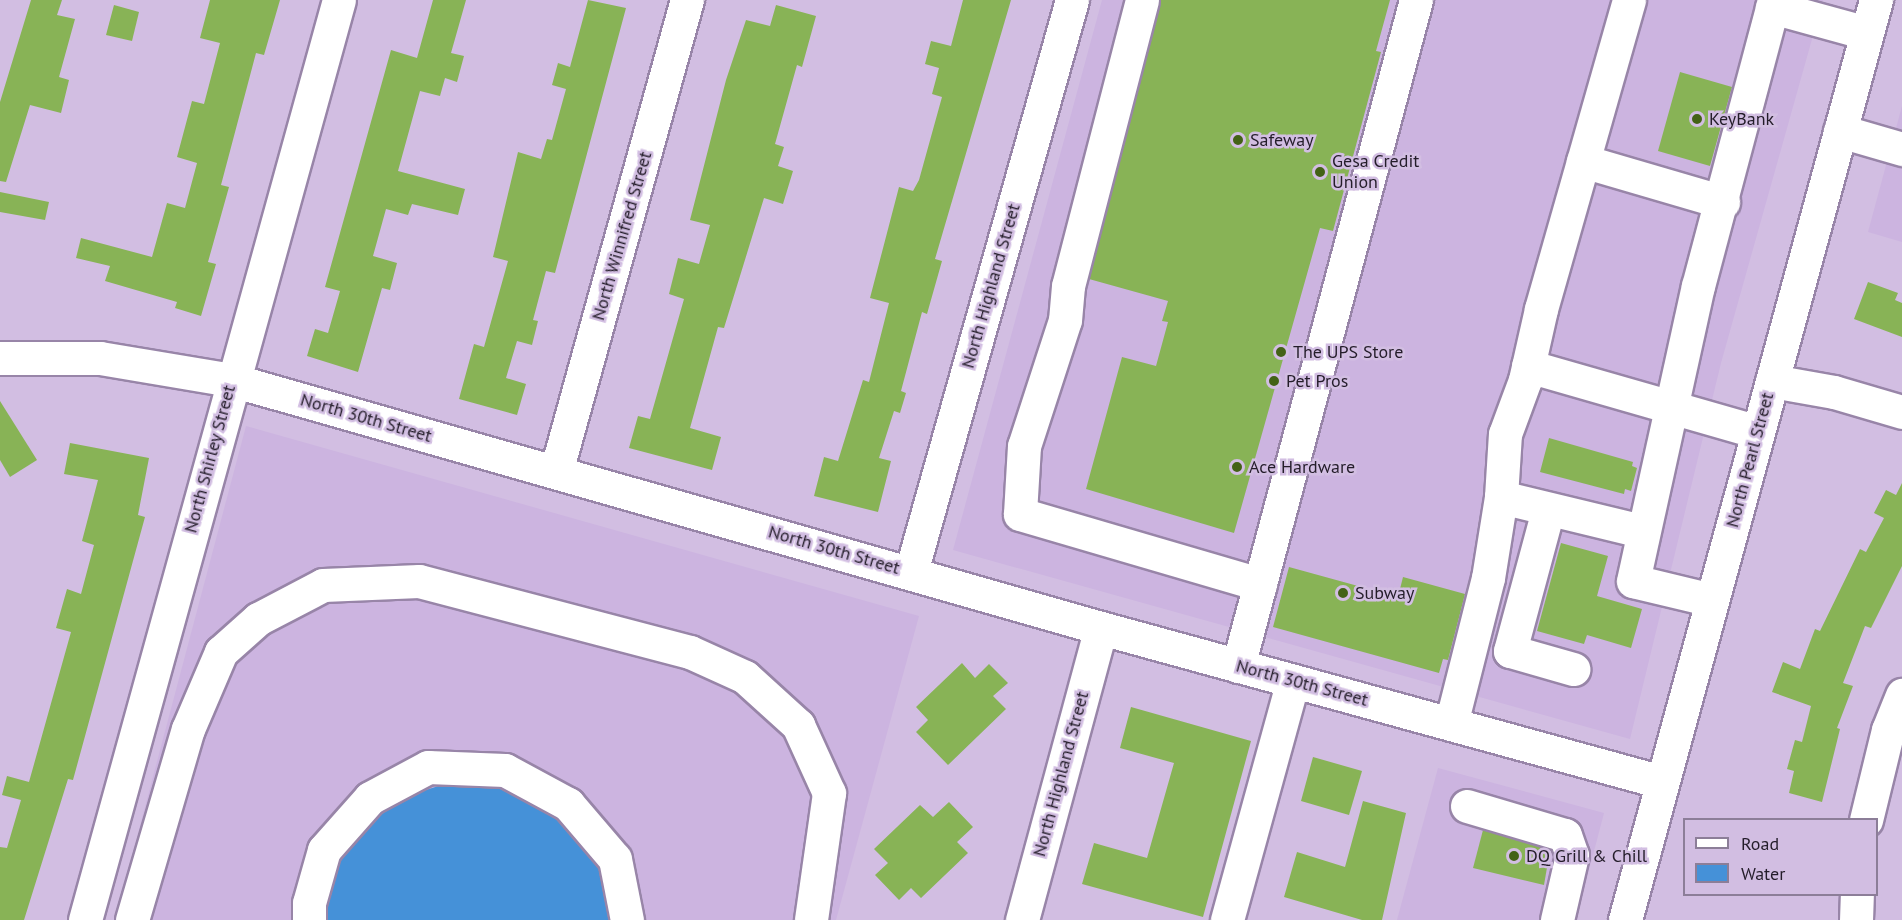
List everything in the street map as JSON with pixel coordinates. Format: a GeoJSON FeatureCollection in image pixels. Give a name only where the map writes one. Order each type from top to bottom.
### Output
{"type":"FeatureCollection","features":[{"type":"Feature","properties":{"kind":"main road","name":"North Shirley Street"},"geometry":{"type":"LineString","coordinates":[[85,920],[232,380],[339,0]]}},
{"type":"Feature","properties":{"kind":"main road","name":"North Winnifred Street"},"geometry":{"type":"LineString","coordinates":[[556,472],[687,0]]}},
{"type":"Feature","properties":{"kind":"main road","name":"North Highland Street"},"geometry":{"type":"LineString","coordinates":[[911,572],[1071,0]]}},
{"type":"Feature","properties":{"kind":"main road"},"geometry":{"type":"LineString","coordinates":[[1142,0],[1068,286],[1065,320],[1024,446],[1020,514],[1260,584]]}},
{"type":"Feature","properties":{"kind":"main road"},"geometry":{"type":"LineString","coordinates":[[1238,666],[1416,0]]}},
{"type":"Feature","properties":{"kind":"main road"},"geometry":{"type":"LineString","coordinates":[[1451,724],[1488,578],[1501,497],[1505,434],[1528,366],[1540,309],[1629,0]]}},
{"type":"Feature","properties":{"kind":"main road","name":"North Pearl Street"},"geometry":{"type":"LineString","coordinates":[[1625,920],[1876,0]]}},
{"type":"Feature","properties":{"kind":"main road"},"geometry":{"type":"LineString","coordinates":[[1712,600],[1633,581],[1669,407],[1698,286],[1723,202],[1760,4],[1867,33]]}},
{"type":"Feature","properties":{"kind":"main road"},"geometry":{"type":"LineString","coordinates":[[1840,131],[1902,148]]}},
{"type":"Feature","properties":{"kind":"main road"},"geometry":{"type":"LineString","coordinates":[[1583,161],[1723,202]]}},
{"type":"Feature","properties":{"kind":"main road","name":"North 30th Street"},"geometry":{"type":"LineString","coordinates":[[0,358],[100,358],[232,380],[1101,628],[1662,782]]}},
{"type":"Feature","properties":{"kind":"main road"},"geometry":{"type":"LineString","coordinates":[[1528,366],[1758,432]]}},
{"type":"Feature","properties":{"kind":"main road"},"geometry":{"type":"LineString","coordinates":[[1772,381],[1834,392],[1902,412]]}},
{"type":"Feature","properties":{"kind":"main road"},"geometry":{"type":"LineString","coordinates":[[1501,497],[1642,531]]}},
{"type":"Feature","properties":{"kind":"main road"},"geometry":{"type":"LineString","coordinates":[[1548,510],[1510,651],[1573,669]]}},
{"type":"Feature","properties":{"kind":"main road"},"geometry":{"type":"LineString","coordinates":[[1488,578],[1526,591]]}},
{"type":"Feature","properties":{"kind":"main road"},"geometry":{"type":"LineString","coordinates":[[132,920],[188,729],[221,652],[258,619],[323,585],[419,580],[690,652],[745,677],[798,725],[829,793],[810,920]]}},
{"type":"Feature","properties":{"kind":"main road","name":"North Highland Street"},"geometry":{"type":"LineString","coordinates":[[1022,920],[1101,628]]}},
{"type":"Feature","properties":{"kind":"main road"},"geometry":{"type":"LineString","coordinates":[[1227,920],[1293,681]]}},
{"type":"Feature","properties":{"kind":"main road"},"geometry":{"type":"LineString","coordinates":[[1866,818],[1888,730],[1902,695]]}},
{"type":"Feature","properties":{"kind":"main road"},"geometry":{"type":"LineString","coordinates":[[309,920],[309,903],[324,850],[370,798],[428,767],[505,770],[568,804],[615,859],[627,920]]}},
{"type":"Feature","properties":{"kind":"main road"},"geometry":{"type":"LineString","coordinates":[[1467,806],[1565,835],[1572,855],[1557,920]]}},
{"type":"Feature","properties":{"kind":"main road"},"geometry":{"type":"LineString","coordinates":[[1856,920],[1857,896]]}},
{"type":"Feature","properties":{"kind":"shaded area"},"geometry":{"type":"Polygon","coordinates":[[[1102,0],[1823,0],[1721,363],[1630,739],[953,550],[1102,0]]]}},
{"type":"Feature","properties":{"kind":"shaded area"},"geometry":{"type":"Polygon","coordinates":[[[1902,106],[1902,242],[1868,232],[1902,106]]]}},
{"type":"Feature","properties":{"kind":"shaded area"},"geometry":{"type":"Polygon","coordinates":[[[246,426],[919,616],[836,920],[115,920],[246,426]]]}},
{"type":"Feature","properties":{"kind":"shaded area"},"geometry":{"type":"Polygon","coordinates":[[[1438,768],[1604,813],[1576,920],[1397,920],[1438,768]]]}},
{"type":"Feature","properties":{"kind":"water"},"geometry":{"type":"Polygon","coordinates":[[[445,784],[491,784],[536,798],[576,829],[604,872],[615,920],[322,920],[336,864],[363,826],[400,798],[445,784]]]}},
{"type":"Feature","properties":{"kind":"building"},"geometry":{"type":"Polygon","coordinates":[[[31,0],[62,0],[57,15],[75,19],[59,77],[69,80],[61,113],[30,105],[6,182],[0,181],[0,102],[31,0]]]}},
{"type":"Feature","properties":{"kind":"building"},"geometry":{"type":"Polygon","coordinates":[[[210,0],[280,0],[264,55],[256,53],[221,185],[229,187],[208,262],[216,264],[201,316],[175,308],[177,302],[105,281],[110,266],[76,258],[81,238],[152,257],[167,203],[185,208],[197,163],[177,157],[192,101],[204,104],[220,43],[200,38],[210,0]]]}},
{"type":"Feature","properties":{"kind":"building"},"geometry":{"type":"Polygon","coordinates":[[[433,0],[466,0],[451,53],[464,56],[457,82],[445,78],[440,96],[420,91],[398,171],[465,189],[458,215],[412,204],[408,215],[386,209],[373,256],[397,263],[390,290],[382,288],[358,372],[307,356],[315,329],[328,333],[340,291],[325,287],[391,50],[417,58],[433,0]]]}},
{"type":"Feature","properties":{"kind":"building"},"geometry":{"type":"Polygon","coordinates":[[[588,0],[626,8],[555,273],[546,271],[533,320],[538,321],[532,345],[517,341],[506,378],[526,384],[517,415],[459,399],[474,344],[484,347],[508,261],[493,257],[518,152],[541,159],[547,139],[552,140],[566,89],[552,85],[558,63],[570,67],[588,0]]]}},
{"type":"Feature","properties":{"kind":"building"},"geometry":{"type":"Polygon","coordinates":[[[963,0],[1011,0],[935,259],[942,261],[927,314],[922,312],[901,391],[906,393],[900,413],[894,411],[879,458],[891,461],[878,512],[814,496],[824,457],[838,461],[863,380],[869,382],[889,303],[870,298],[899,187],[913,191],[919,180],[942,97],[932,94],[939,68],[925,64],[931,41],[951,46],[963,0]]]}},
{"type":"Feature","properties":{"kind":"building","name":"Safeway"},"geometry":{"type":"Polygon","coordinates":[[[1160,0],[1390,0],[1376,51],[1381,52],[1333,231],[1320,228],[1234,533],[1086,489],[1122,357],[1156,366],[1168,322],[1162,321],[1168,301],[1089,279],[1160,0]]]}},
{"type":"Feature","properties":{"kind":"building"},"geometry":{"type":"Polygon","coordinates":[[[114,5],[139,12],[132,41],[106,35],[114,5]]]}},
{"type":"Feature","properties":{"kind":"building"},"geometry":{"type":"Polygon","coordinates":[[[776,5],[816,16],[802,67],[797,65],[775,144],[784,147],[778,166],[793,171],[783,204],[764,198],[724,328],[718,327],[690,428],[721,437],[712,470],[629,448],[638,416],[650,419],[684,299],[669,294],[678,258],[699,264],[710,225],[690,220],[726,80],[746,20],[770,26],[776,5]]]}},
{"type":"Feature","properties":{"kind":"building","name":"KeyBank"},"geometry":{"type":"Polygon","coordinates":[[[1680,72],[1732,87],[1710,166],[1658,151],[1680,72]]]}},
{"type":"Feature","properties":{"kind":"building"},"geometry":{"type":"Polygon","coordinates":[[[0,192],[49,202],[45,220],[0,212],[0,192]]]}},
{"type":"Feature","properties":{"kind":"building"},"geometry":{"type":"Polygon","coordinates":[[[1868,282],[1898,293],[1895,300],[1902,303],[1902,337],[1854,319],[1868,282]]]}},
{"type":"Feature","properties":{"kind":"building"},"geometry":{"type":"Polygon","coordinates":[[[0,401],[37,460],[10,477],[0,460],[0,401]]]}},
{"type":"Feature","properties":{"kind":"building"},"geometry":{"type":"Polygon","coordinates":[[[1549,438],[1633,462],[1632,466],[1637,468],[1631,491],[1625,489],[1624,494],[1540,472],[1549,438]]]}},
{"type":"Feature","properties":{"kind":"building"},"geometry":{"type":"Polygon","coordinates":[[[70,443],[149,458],[138,515],[145,517],[73,780],[68,779],[24,920],[0,920],[0,847],[7,848],[21,800],[2,795],[7,776],[29,782],[71,632],[56,628],[67,589],[81,594],[94,545],[82,541],[98,480],[64,474],[70,443]]]}},
{"type":"Feature","properties":{"kind":"building"},"geometry":{"type":"Polygon","coordinates":[[[1902,483],[1902,566],[1871,628],[1865,626],[1843,683],[1853,686],[1837,728],[1840,729],[1822,802],[1789,793],[1794,771],[1787,769],[1795,740],[1802,742],[1811,706],[1772,692],[1783,662],[1800,669],[1815,629],[1820,631],[1860,549],[1866,552],[1884,518],[1874,513],[1886,490],[1896,495],[1902,483]]]}},
{"type":"Feature","properties":{"kind":"building"},"geometry":{"type":"Polygon","coordinates":[[[1561,543],[1608,556],[1597,596],[1642,609],[1631,648],[1587,635],[1584,644],[1537,631],[1561,543]]]}},
{"type":"Feature","properties":{"kind":"building"},"geometry":{"type":"Polygon","coordinates":[[[1289,567],[1398,597],[1403,577],[1465,594],[1448,660],[1443,659],[1439,673],[1273,627],[1289,567]]]}},
{"type":"Feature","properties":{"kind":"building"},"geometry":{"type":"Polygon","coordinates":[[[962,663],[975,678],[989,664],[1008,683],[993,696],[1006,709],[948,765],[916,732],[928,720],[916,707],[962,663]]]}},
{"type":"Feature","properties":{"kind":"building"},"geometry":{"type":"Polygon","coordinates":[[[1131,707],[1251,741],[1203,917],[1082,884],[1094,843],[1147,858],[1174,763],[1120,748],[1131,707]]]}},
{"type":"Feature","properties":{"kind":"building"},"geometry":{"type":"Polygon","coordinates":[[[1313,757],[1362,771],[1349,815],[1301,801],[1313,757]]]}},
{"type":"Feature","properties":{"kind":"building"},"geometry":{"type":"Polygon","coordinates":[[[1363,801],[1406,813],[1382,920],[1362,920],[1284,897],[1297,852],[1345,867],[1363,801]]]}},
{"type":"Feature","properties":{"kind":"building"},"geometry":{"type":"Polygon","coordinates":[[[949,802],[973,827],[957,842],[968,853],[921,898],[911,888],[899,900],[875,875],[888,863],[874,849],[920,805],[933,817],[949,802]]]}},
{"type":"Feature","properties":{"kind":"building","name":"DQ Grill & Chill"},"geometry":{"type":"Polygon","coordinates":[[[1483,830],[1550,850],[1544,885],[1473,868],[1483,830]]]}},
{"type":"Feature","properties":{"kind":"place","name":"KeyBank"},"geometry":{"type":"Point","coordinates":[1697,119]}},
{"type":"Feature","properties":{"kind":"place","name":"Safeway"},"geometry":{"type":"Point","coordinates":[1238,140]}},
{"type":"Feature","properties":{"kind":"place","name":"Gesa Credit Union"},"geometry":{"type":"Point","coordinates":[1320,172]}},
{"type":"Feature","properties":{"kind":"place","name":"The UPS Store"},"geometry":{"type":"Point","coordinates":[1281,352]}},
{"type":"Feature","properties":{"kind":"place","name":"Pet Pros"},"geometry":{"type":"Point","coordinates":[1274,381]}},
{"type":"Feature","properties":{"kind":"place","name":"Ace Hardware"},"geometry":{"type":"Point","coordinates":[1237,467]}},
{"type":"Feature","properties":{"kind":"place","name":"Subway"},"geometry":{"type":"Point","coordinates":[1343,593]}},
{"type":"Feature","properties":{"kind":"place","name":"DQ Grill & Chill"},"geometry":{"type":"Point","coordinates":[1514,856]}}]}
